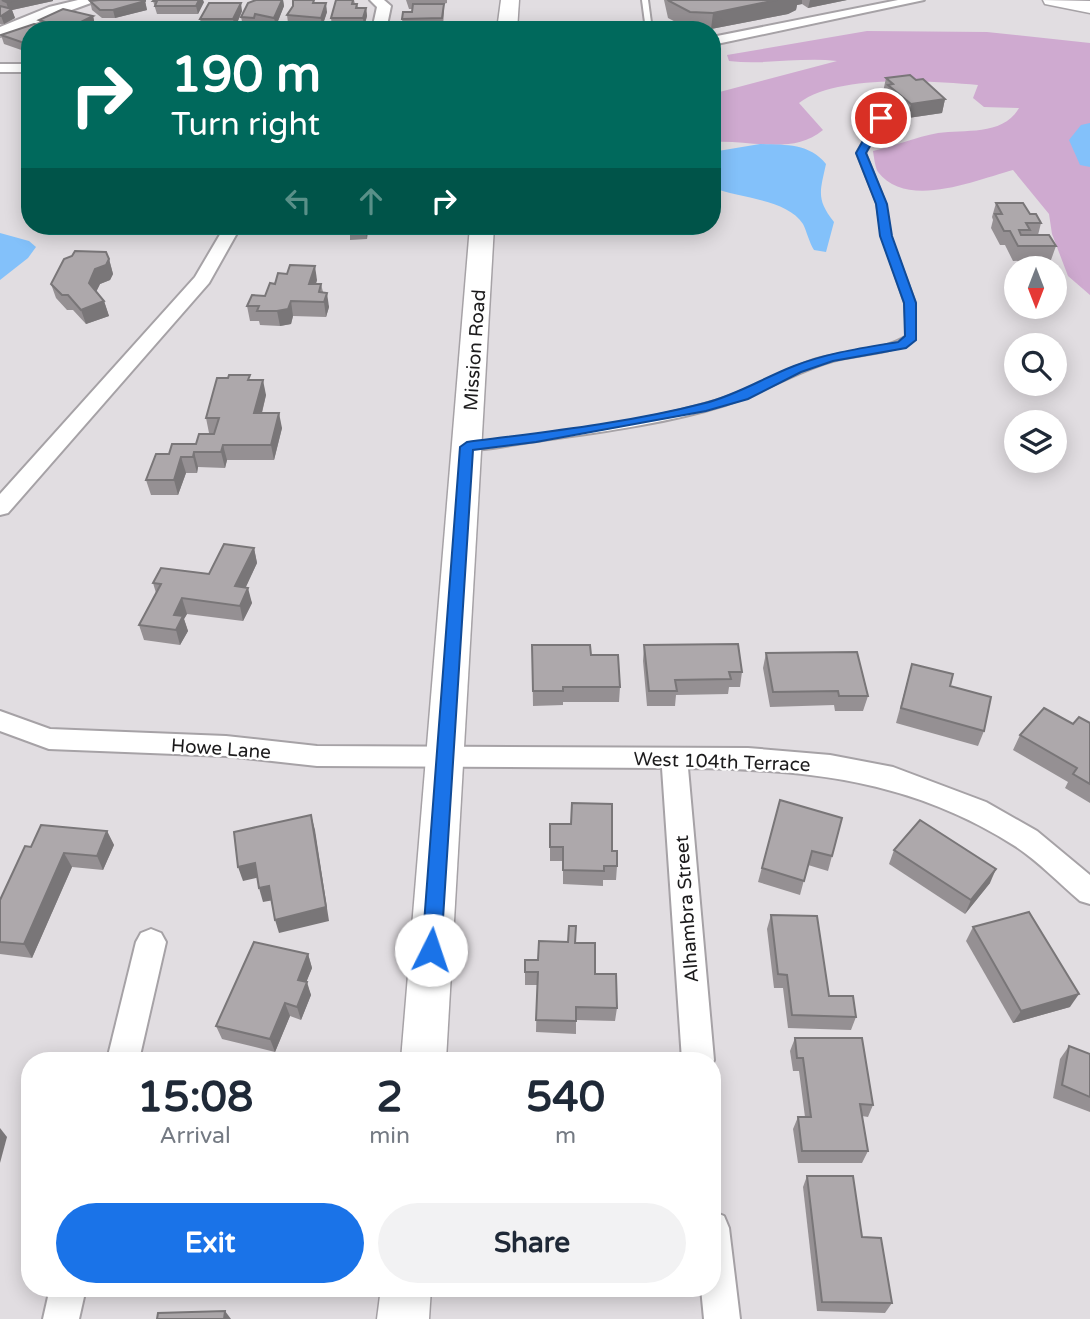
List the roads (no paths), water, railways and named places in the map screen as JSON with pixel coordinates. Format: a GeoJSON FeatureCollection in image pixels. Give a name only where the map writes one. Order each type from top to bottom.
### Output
{"type":"FeatureCollection","features":[{"type":"Feature","properties":{"kind":"main road"},"geometry":{"type":"LineString","coordinates":[[508,21],[510,0]]}},
{"type":"Feature","properties":{"kind":"main road"},"geometry":{"type":"LineString","coordinates":[[1052,0],[1090,6]]}},
{"type":"Feature","properties":{"kind":"main road","name":"Mission Road"},"geometry":{"type":"LineString","coordinates":[[424,1052],[481,235]]}},
{"type":"Feature","properties":{"kind":"main road"},"geometry":{"type":"LineString","coordinates":[[403,1319],[405,1297]]}},
{"type":"Feature","properties":{"kind":"street"},"geometry":{"type":"LineString","coordinates":[[27,21],[54,10],[93,0]]}},
{"type":"Feature","properties":{"kind":"street"},"geometry":{"type":"LineString","coordinates":[[376,0],[384,6],[381,21]]}},
{"type":"Feature","properties":{"kind":"street"},"geometry":{"type":"LineString","coordinates":[[721,39],[896,2],[918,0]]}},
{"type":"Feature","properties":{"kind":"street"},"geometry":{"type":"LineString","coordinates":[[0,32],[21,23]]}},
{"type":"Feature","properties":{"kind":"street"},"geometry":{"type":"LineString","coordinates":[[0,68],[21,68]]}},
{"type":"Feature","properties":{"kind":"street"},"geometry":{"type":"LineString","coordinates":[[0,508],[203,279],[228,235]]}},
{"type":"Feature","properties":{"kind":"street","name":"Howe Lane"},"geometry":{"type":"LineString","coordinates":[[0,721],[49,738],[74,741],[226,746],[317,756],[446,758]]}},
{"type":"Feature","properties":{"kind":"street","name":"West 104th Terrace"},"geometry":{"type":"LineString","coordinates":[[446,758],[748,758],[863,771],[922,787],[976,810],[1015,832],[1090,892]]}},
{"type":"Feature","properties":{"kind":"street","name":"Alhambra Street"},"geometry":{"type":"LineString","coordinates":[[674,758],[697,1052]]}},
{"type":"Feature","properties":{"kind":"street"},"geometry":{"type":"LineString","coordinates":[[124,1052],[151,942]]}},
{"type":"Feature","properties":{"kind":"street"},"geometry":{"type":"LineString","coordinates":[[61,1319],[66,1297]]}},
{"type":"Feature","properties":{"kind":"street"},"geometry":{"type":"LineString","coordinates":[[720,1297],[722,1319]]}},
{"type":"Feature","properties":{"kind":"lane"},"geometry":{"type":"LineString","coordinates":[[645,0],[648,21]]}},
{"type":"Feature","properties":{"kind":"lane"},"geometry":{"type":"LineString","coordinates":[[467,447],[536,438],[706,407],[743,396],[797,369],[831,358],[902,345],[912,337],[910,303],[886,236],[881,204],[861,153],[881,118]]}},
{"type":"Feature","properties":{"kind":"water"},"geometry":{"type":"Polygon","coordinates":[[[760,144],[787,145],[812,152],[819,157],[826,164],[822,201],[834,222],[826,252],[814,250],[803,224],[785,209],[721,190],[721,150],[760,144]]]}},
{"type":"Feature","properties":{"kind":"water"},"geometry":{"type":"Polygon","coordinates":[[[0,233],[29,241],[36,247],[28,258],[0,280],[0,233]]]}},
{"type":"Feature","properties":{"kind":"waterway"},"geometry":{"type":"LineString","coordinates":[[1090,131],[1082,140],[1090,159]]}}]}
